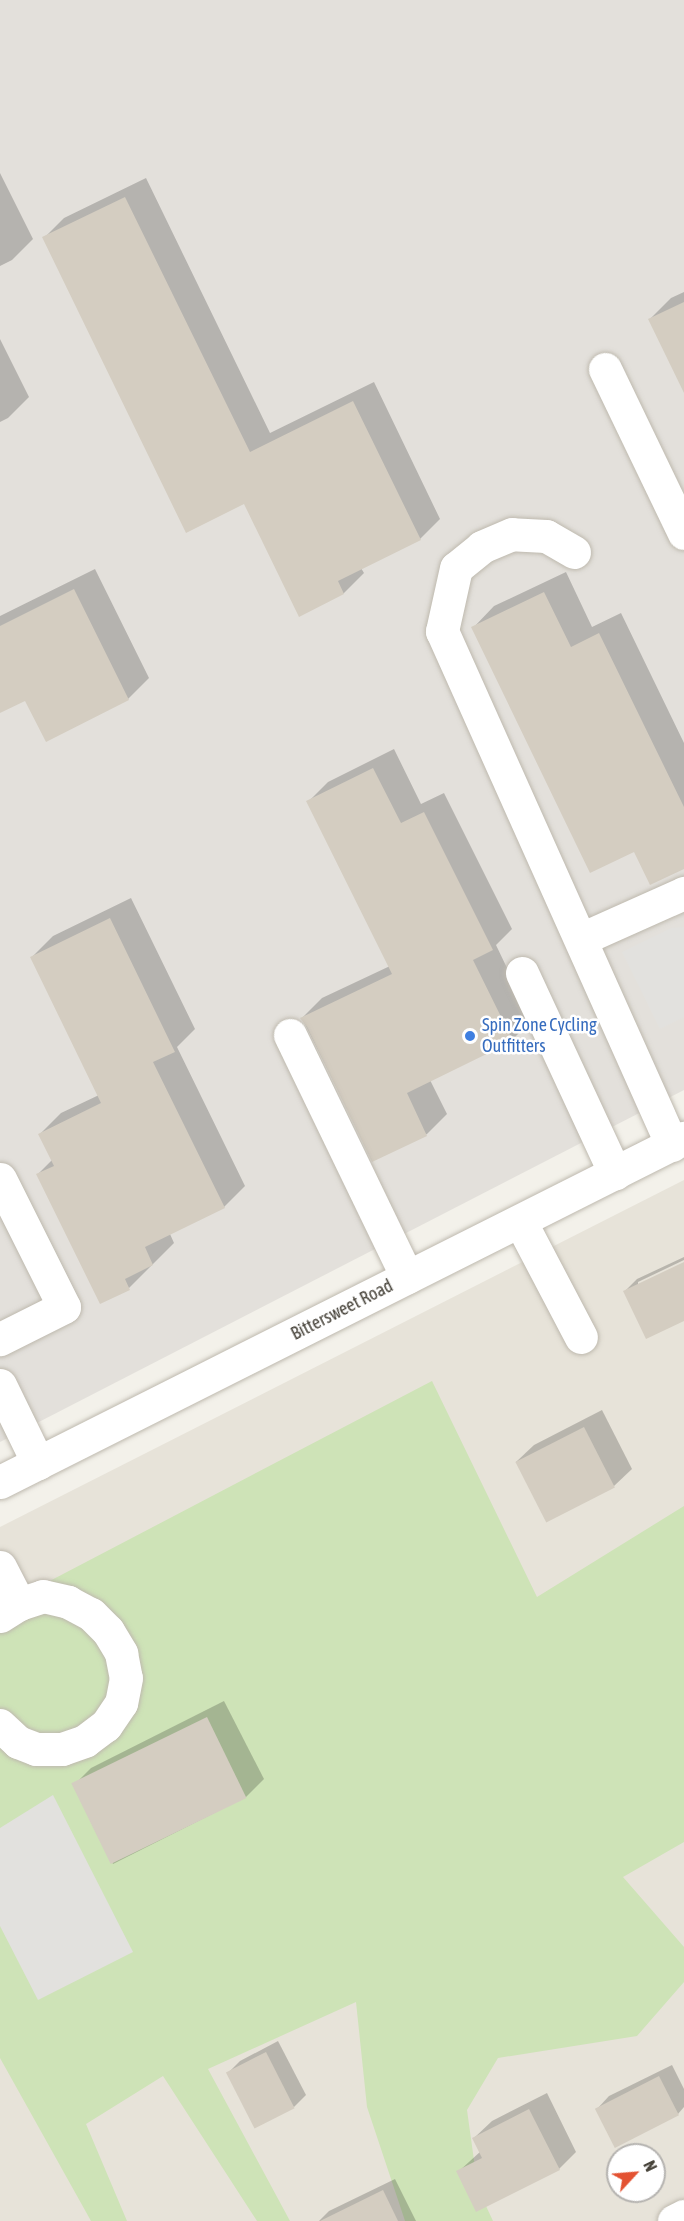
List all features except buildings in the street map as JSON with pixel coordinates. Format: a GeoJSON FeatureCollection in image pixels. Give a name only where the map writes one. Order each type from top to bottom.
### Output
{"type":"FeatureCollection","features":[{"type":"Feature","properties":{"kind":"street"},"geometry":{"type":"LineString","coordinates":[[605,369],[684,532]]}},
{"type":"Feature","properties":{"kind":"street"},"geometry":{"type":"LineString","coordinates":[[574,552],[546,536],[512,534],[482,547],[456,568],[442,631],[582,939],[678,1142]]}},
{"type":"Feature","properties":{"kind":"street"},"geometry":{"type":"LineString","coordinates":[[582,939],[684,893]]}},
{"type":"Feature","properties":{"kind":"street"},"geometry":{"type":"LineString","coordinates":[[522,973],[615,1173]]}},
{"type":"Feature","properties":{"kind":"street"},"geometry":{"type":"LineString","coordinates":[[290,1035],[407,1278]]}},
{"type":"Feature","properties":{"kind":"street","name":"Bittersweet Road"},"geometry":{"type":"LineString","coordinates":[[0,1482],[678,1142]]}},
{"type":"Feature","properties":{"kind":"street"},"geometry":{"type":"LineString","coordinates":[[0,1179],[64,1307],[0,1339]]}},
{"type":"Feature","properties":{"kind":"street"},"geometry":{"type":"LineString","coordinates":[[520,1221],[581,1337]]}},
{"type":"Feature","properties":{"kind":"street"},"geometry":{"type":"LineString","coordinates":[[0,1386],[38,1463]]}},
{"type":"Feature","properties":{"kind":"street"},"geometry":{"type":"LineString","coordinates":[[0,1567],[10,1610],[43,1596],[68,1602],[91,1614],[108,1631],[121,1653],[126,1678],[121,1703],[106,1725],[85,1741],[62,1749],[36,1749],[18,1742],[0,1725]]}},
{"type":"Feature","properties":{"kind":"street"},"geometry":{"type":"LineString","coordinates":[[674,2221],[684,2216]]}},
{"type":"Feature","properties":{"kind":"shaded area"},"geometry":{"type":"Polygon","coordinates":[[[0,0],[684,0],[684,1090],[0,1442],[0,0]]]}},
{"type":"Feature","properties":{"kind":"shaded area"},"geometry":{"type":"Polygon","coordinates":[[[684,927],[684,1017],[660,1029],[622,952],[671,928],[684,927]]]}},
{"type":"Feature","properties":{"kind":"shaded area"},"geometry":{"type":"Polygon","coordinates":[[[684,1180],[684,2221],[0,2221],[0,1527],[684,1180]]]}},
{"type":"Feature","properties":{"kind":"shaded area"},"geometry":{"type":"Polygon","coordinates":[[[53,1795],[133,1952],[38,2000],[0,1926],[0,1828],[53,1795]]]}},
{"type":"Feature","properties":{"kind":"green space"},"geometry":{"type":"Polygon","coordinates":[[[432,1381],[537,1597],[684,1506],[684,1842],[623,1877],[684,1947],[684,1982],[637,2036],[498,2058],[467,2110],[478,2189],[493,2221],[405,2221],[367,2107],[356,2002],[208,2069],[290,2221],[257,2221],[163,2076],[86,2124],[127,2221],[91,2221],[0,2058],[0,1607],[432,1381]]]}},
{"type":"Feature","properties":{"kind":"place","name":"Spin Zone Cycling Outfitters"},"geometry":{"type":"Point","coordinates":[470,1036]}}]}
